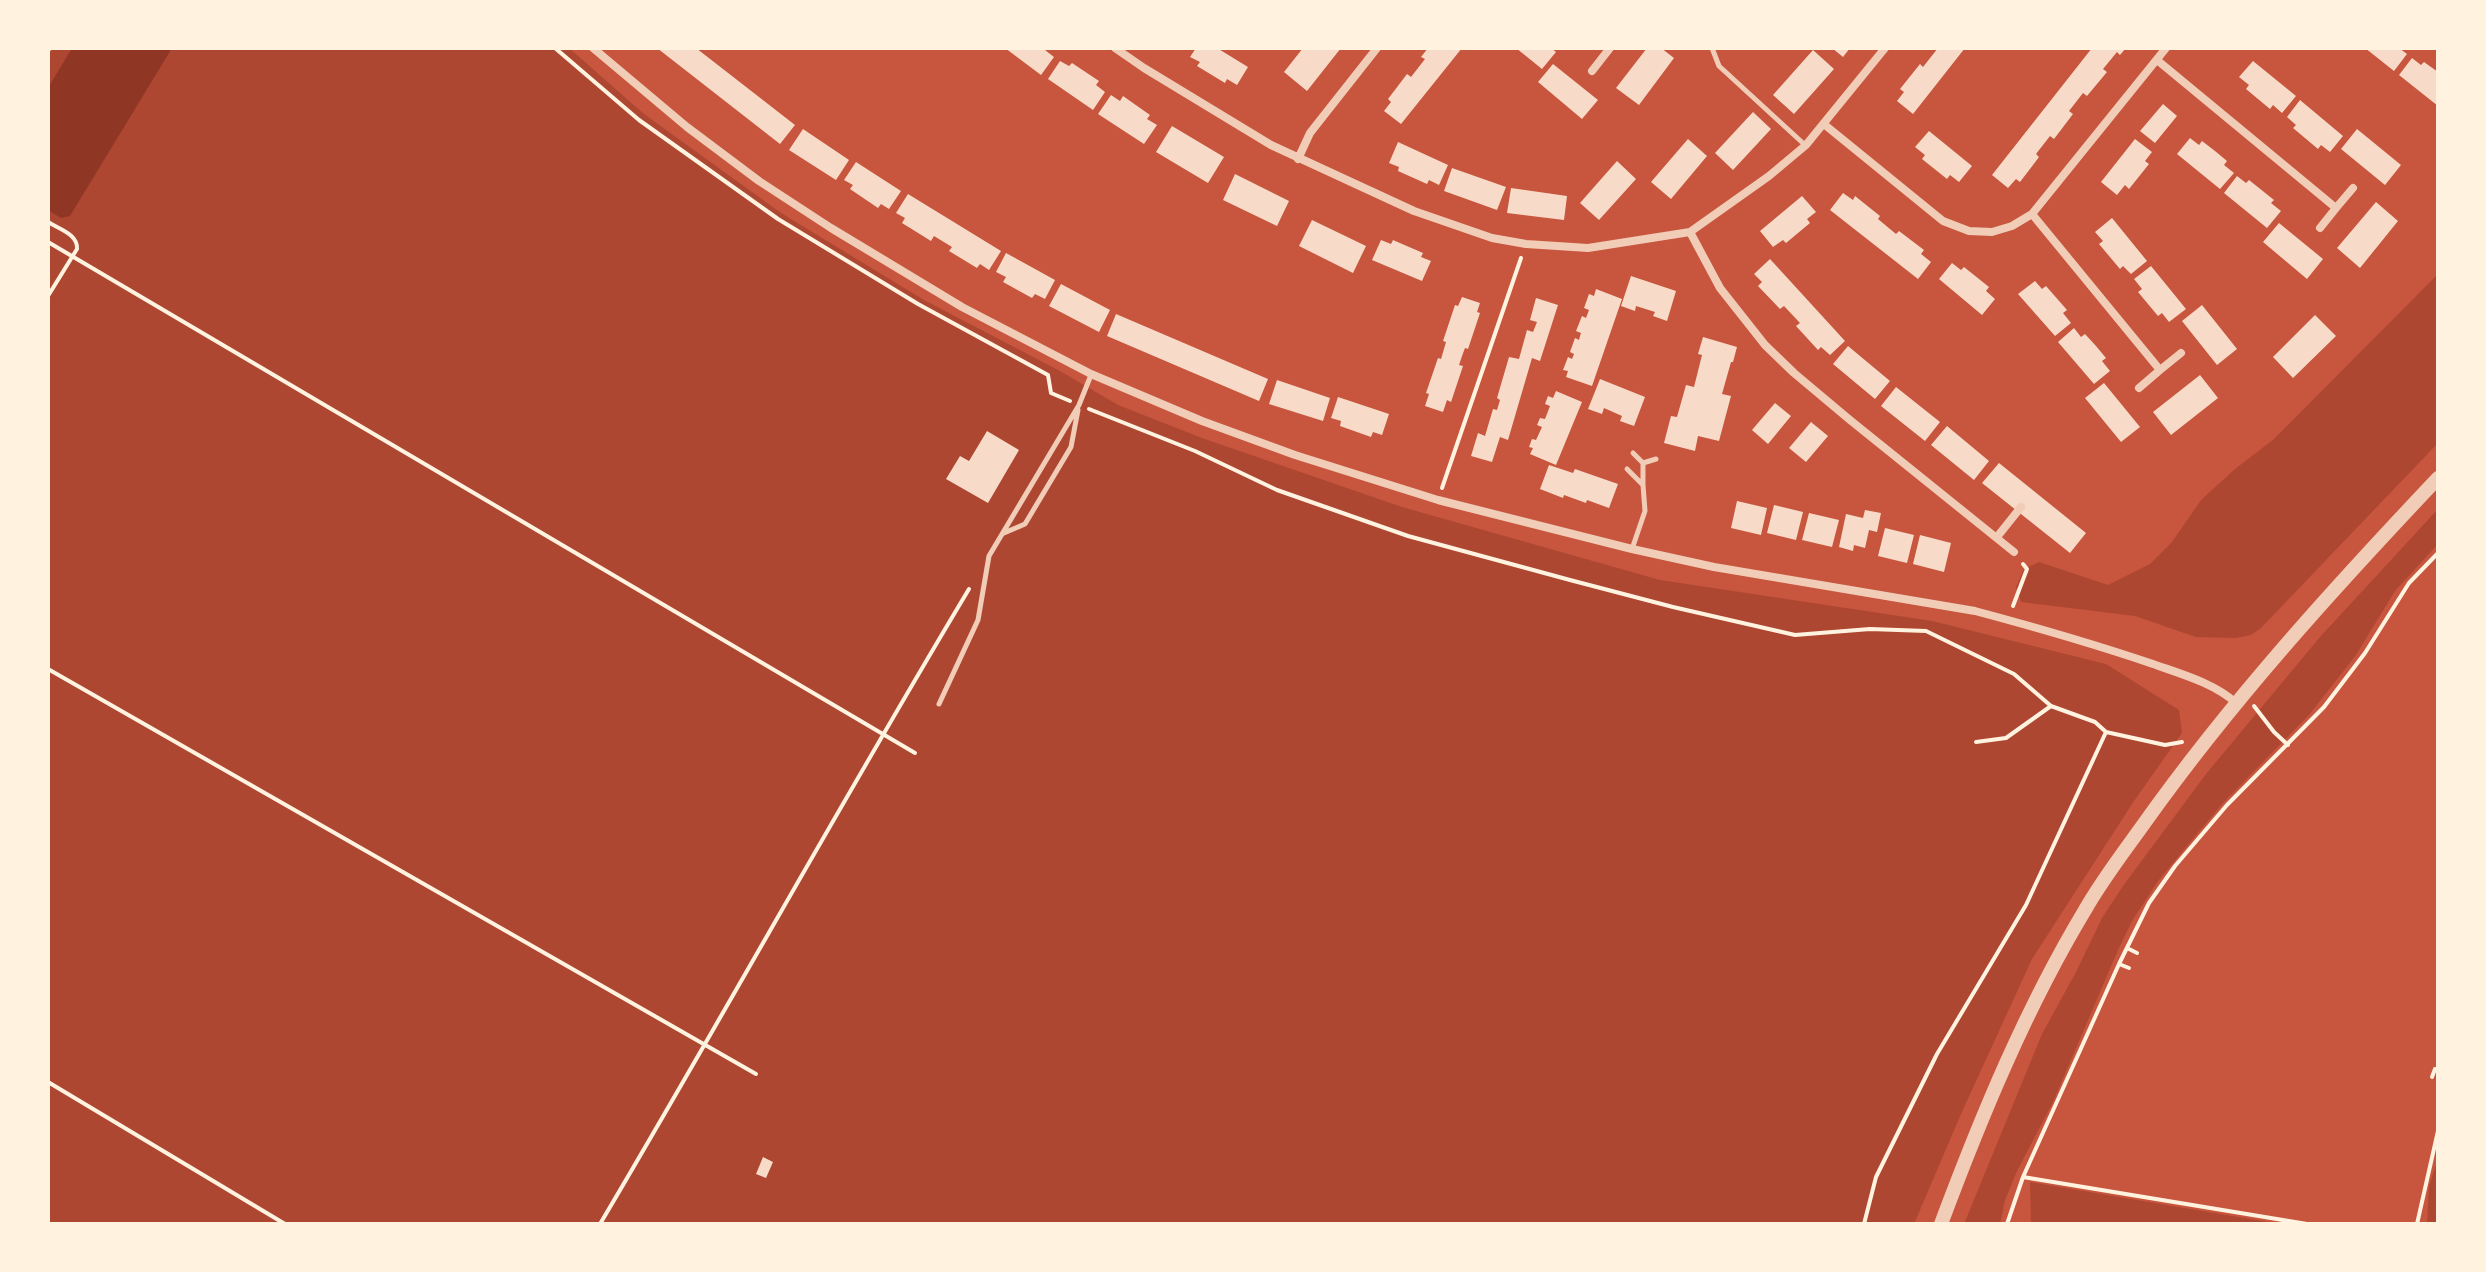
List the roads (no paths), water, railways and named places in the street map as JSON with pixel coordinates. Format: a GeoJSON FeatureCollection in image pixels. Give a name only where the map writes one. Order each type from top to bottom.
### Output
{"type":"FeatureCollection","features":[{"type":"Feature","properties":{"kind":"street"},"geometry":{"type":"LineString","coordinates":[[593,48],[687,127],[759,181],[831,228],[962,307],[1091,374],[1202,421],[1295,455],[1438,500],[1632,549],[1714,567],[1975,611],[2087,641],[2220,690],[2236,703]]}},
{"type":"Feature","properties":{"kind":"street"},"geometry":{"type":"LineString","coordinates":[[1115,48],[1298,159],[1440,221],[1492,238],[1526,244],[1588,248],[1690,232],[1806,145],[1885,48]]}},
{"type":"Feature","properties":{"kind":"street"},"geometry":{"type":"LineString","coordinates":[[1298,159],[1310,133],[1377,48]]}},
{"type":"Feature","properties":{"kind":"street"},"geometry":{"type":"LineString","coordinates":[[1592,71],[1610,48]]}},
{"type":"Feature","properties":{"kind":"street"},"geometry":{"type":"LineString","coordinates":[[1825,125],[1943,221],[1969,231],[1992,232],[2012,226],[2032,214],[2166,48]]}},
{"type":"Feature","properties":{"kind":"street"},"geometry":{"type":"LineString","coordinates":[[2157,60],[2336,208]]}},
{"type":"Feature","properties":{"kind":"street"},"geometry":{"type":"LineString","coordinates":[[2320,228],[2353,188]]}},
{"type":"Feature","properties":{"kind":"street"},"geometry":{"type":"LineString","coordinates":[[2032,214],[2160,370]]}},
{"type":"Feature","properties":{"kind":"street"},"geometry":{"type":"LineString","coordinates":[[1690,232],[1720,288],[1765,345],[1850,420],[2014,552]]}},
{"type":"Feature","properties":{"kind":"street"},"geometry":{"type":"LineString","coordinates":[[2139,388],[2181,353]]}},
{"type":"Feature","properties":{"kind":"street"},"geometry":{"type":"LineString","coordinates":[[1941,1224],[2007,1065],[2061,950],[2086,907],[2208,737],[2307,620],[2438,478]]}},
{"type":"Feature","properties":{"kind":"street"},"geometry":{"type":"LineString","coordinates":[[1997,537],[2021,507]]}},
{"type":"Feature","properties":{"kind":"lane"},"geometry":{"type":"LineString","coordinates":[[1712,48],[1719,66],[1806,145]]}},
{"type":"Feature","properties":{"kind":"lane"},"geometry":{"type":"LineString","coordinates":[[939,704],[978,620],[989,556],[1079,405],[1091,374]]}},
{"type":"Feature","properties":{"kind":"lane"},"geometry":{"type":"LineString","coordinates":[[1003,533],[1025,524],[1071,447],[1079,405]]}},
{"type":"Feature","properties":{"kind":"lane"},"geometry":{"type":"LineString","coordinates":[[1632,549],[1645,511],[1643,463],[1633,453]]}},
{"type":"Feature","properties":{"kind":"lane"},"geometry":{"type":"LineString","coordinates":[[1643,463],[1656,459]]}},
{"type":"Feature","properties":{"kind":"lane"},"geometry":{"type":"LineString","coordinates":[[1627,469],[1643,485]]}}]}
